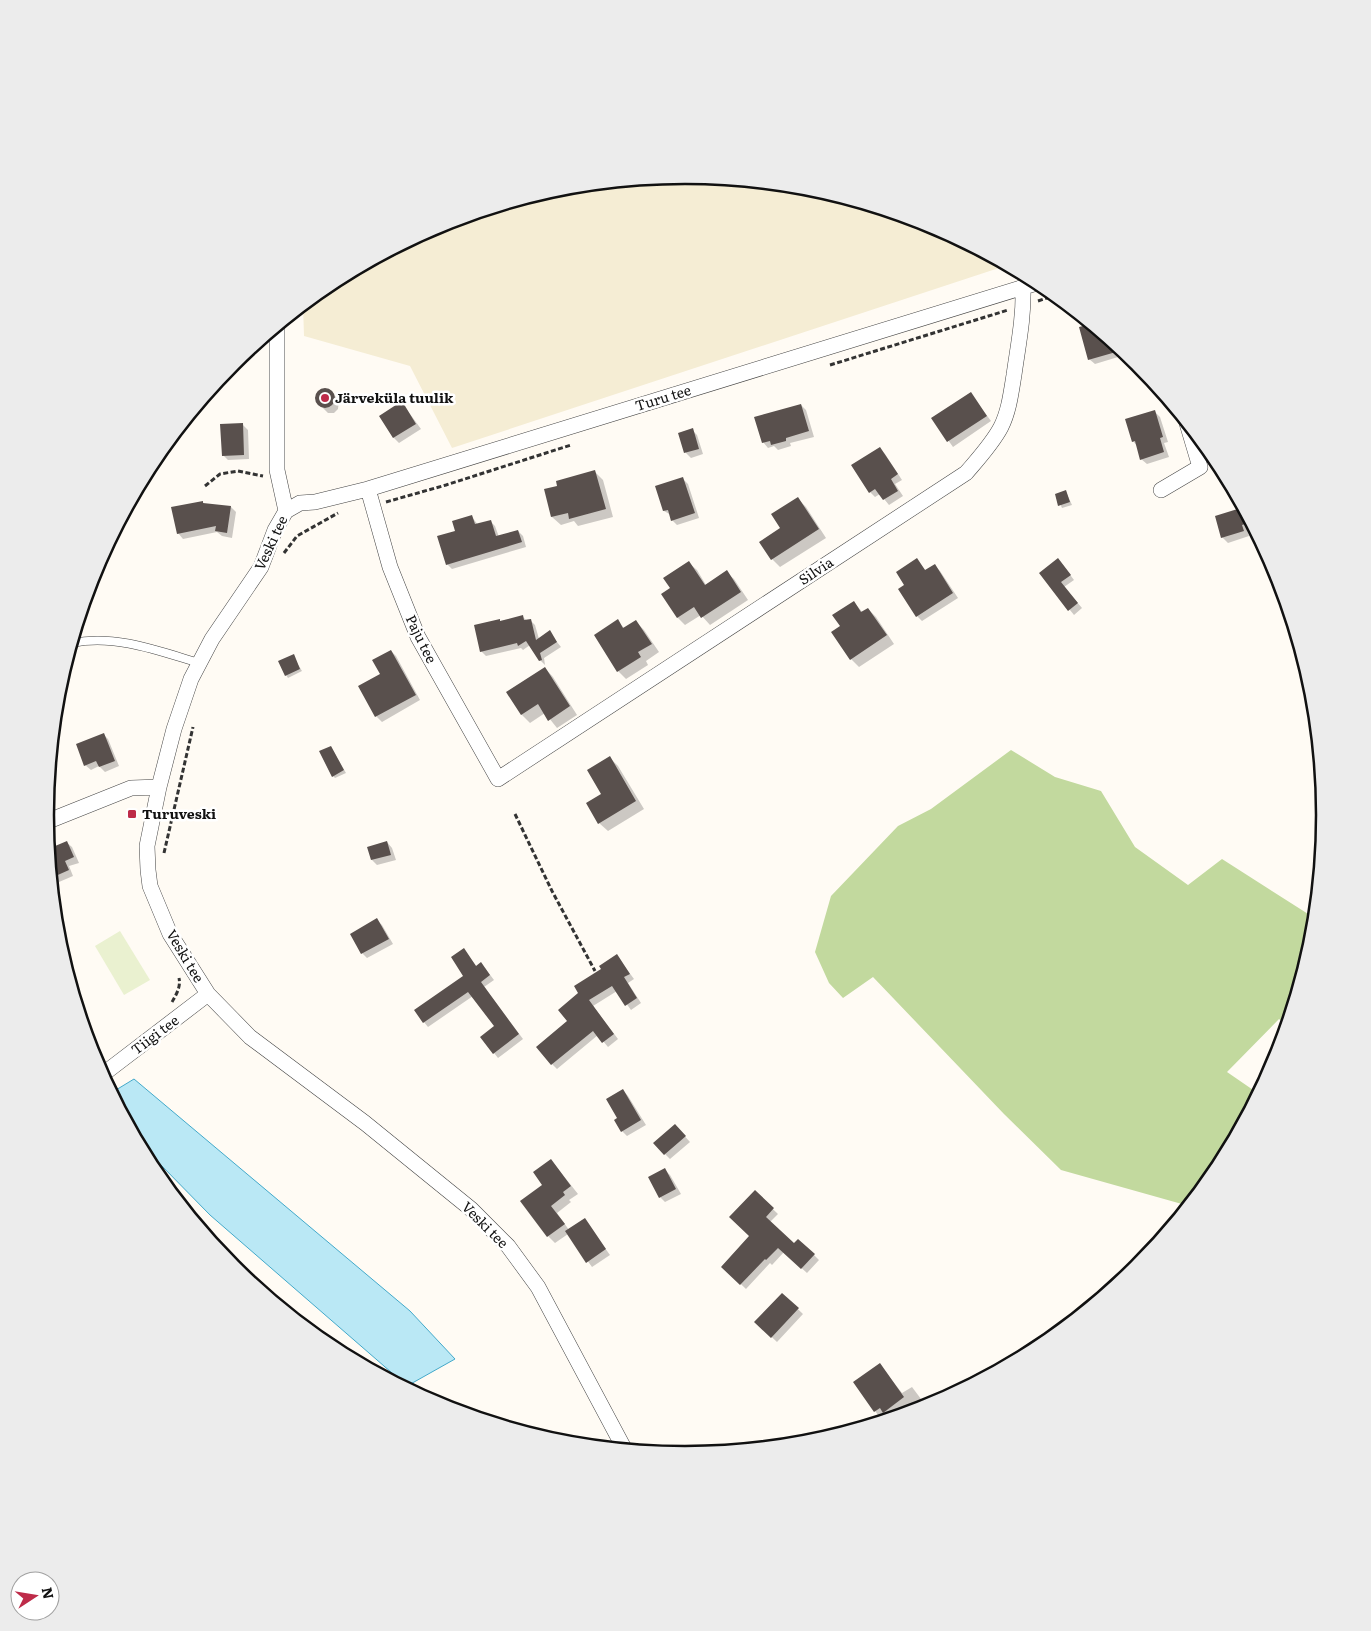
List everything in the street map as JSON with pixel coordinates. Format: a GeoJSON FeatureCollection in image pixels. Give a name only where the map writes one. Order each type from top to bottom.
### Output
{"type":"FeatureCollection","features":[{"type":"Feature","properties":{"kind":"street","name":"Turu tee"},"geometry":{"type":"LineString","coordinates":[[286,511],[300,503],[315,502],[368,489],[1029,285]]}},
{"type":"Feature","properties":{"kind":"street","name":"Silvia"},"geometry":{"type":"LineString","coordinates":[[498,779],[966,473],[989,446],[1001,427],[1008,408],[1024,306],[1023,287]]}},
{"type":"Feature","properties":{"kind":"street","name":"Veski tee"},"geometry":{"type":"LineString","coordinates":[[277,334],[276,470],[286,511],[275,530],[261,567],[212,639],[191,679],[174,729],[147,846],[150,886],[170,934],[208,994],[250,1037],[365,1124],[471,1209],[508,1246],[538,1287],[622,1444]]}},
{"type":"Feature","properties":{"kind":"street"},"geometry":{"type":"LineString","coordinates":[[1161,490],[1200,466],[1191,437]]}},
{"type":"Feature","properties":{"kind":"street","name":"Paju tee"},"geometry":{"type":"LineString","coordinates":[[368,489],[390,567],[418,637],[498,779]]}},
{"type":"Feature","properties":{"kind":"street"},"geometry":{"type":"LineString","coordinates":[[54,819],[131,788],[160,787]]}},
{"type":"Feature","properties":{"kind":"street","name":"Tiigi tee"},"geometry":{"type":"LineString","coordinates":[[108,1070],[208,994]]}},
{"type":"Feature","properties":{"kind":"lane"},"geometry":{"type":"LineString","coordinates":[[78,642],[122,643],[149,648],[199,663]]}},
{"type":"Feature","properties":{"kind":"path"},"geometry":{"type":"LineString","coordinates":[[825,366],[1047,298]]}},
{"type":"Feature","properties":{"kind":"path"},"geometry":{"type":"LineString","coordinates":[[373,506],[580,442]]}},
{"type":"Feature","properties":{"kind":"path"},"geometry":{"type":"LineString","coordinates":[[206,486],[220,474],[238,472],[278,478]]}},
{"type":"Feature","properties":{"kind":"path"},"geometry":{"type":"LineString","coordinates":[[280,557],[297,536],[339,513]]}},
{"type":"Feature","properties":{"kind":"path"},"geometry":{"type":"LineString","coordinates":[[163,859],[193,725]]}},
{"type":"Feature","properties":{"kind":"path"},"geometry":{"type":"LineString","coordinates":[[515,814],[552,892],[594,970]]}},
{"type":"Feature","properties":{"kind":"shaded area"},"geometry":{"type":"Polygon","coordinates":[[[644,185],[727,185],[809,196],[889,217],[965,249],[1000,268],[452,448],[410,366],[304,336],[303,312],[370,268],[406,249],[482,217],[522,205],[603,189],[644,185]]]}},
{"type":"Feature","properties":{"kind":"green space"},"geometry":{"type":"Polygon","coordinates":[[[1011,750],[1055,777],[1101,791],[1135,847],[1188,885],[1222,859],[1309,915],[1296,979],[1283,1022],[1279,1019],[1227,1072],[1254,1091],[1233,1131],[1183,1204],[1061,1170],[1004,1114],[873,977],[843,998],[829,983],[815,952],[831,896],[898,826],[931,809],[1011,750]]]}},
{"type":"Feature","properties":{"kind":"green space"},"geometry":{"type":"Polygon","coordinates":[[[120,931],[150,980],[124,995],[95,946],[120,931]]]}},
{"type":"Feature","properties":{"kind":"water"},"geometry":{"type":"Polygon","coordinates":[[[134,1079],[410,1311],[455,1359],[411,1384],[397,1377],[210,1215],[157,1161],[138,1131],[117,1090],[134,1079]]]}},
{"type":"Feature","properties":{"kind":"building"},"geometry":{"type":"Polygon","coordinates":[[[1084,326],[1114,352],[1088,360],[1079,327],[1084,326]]]}},
{"type":"Feature","properties":{"kind":"building","name":"Järveküla tuulik"},"geometry":{"type":"Polygon","coordinates":[[[321,388],[329,388],[335,394],[335,402],[329,408],[321,408],[315,402],[315,394],[321,388]]]}},
{"type":"Feature","properties":{"kind":"building"},"geometry":{"type":"Polygon","coordinates":[[[971,392],[987,416],[947,442],[931,418],[971,392]]]}},
{"type":"Feature","properties":{"kind":"building"},"geometry":{"type":"Polygon","coordinates":[[[402,401],[416,424],[393,438],[379,416],[402,401]]]}},
{"type":"Feature","properties":{"kind":"building"},"geometry":{"type":"Polygon","coordinates":[[[801,404],[809,431],[771,445],[770,441],[762,443],[754,417],[801,404]]]}},
{"type":"Feature","properties":{"kind":"building"},"geometry":{"type":"Polygon","coordinates":[[[1155,410],[1163,437],[1160,438],[1164,452],[1140,460],[1135,441],[1132,442],[1125,419],[1155,410]]]}},
{"type":"Feature","properties":{"kind":"building"},"geometry":{"type":"Polygon","coordinates":[[[243,423],[244,455],[222,456],[220,424],[243,423]]]}},
{"type":"Feature","properties":{"kind":"building"},"geometry":{"type":"Polygon","coordinates":[[[693,428],[699,449],[684,453],[678,433],[693,428]]]}},
{"type":"Feature","properties":{"kind":"building"},"geometry":{"type":"Polygon","coordinates":[[[880,447],[898,474],[891,479],[898,491],[883,500],[875,489],[869,493],[851,465],[880,447]]]}},
{"type":"Feature","properties":{"kind":"building"},"geometry":{"type":"Polygon","coordinates":[[[595,470],[606,509],[569,519],[568,513],[551,517],[544,489],[557,486],[556,481],[595,470]]]}},
{"type":"Feature","properties":{"kind":"building"},"geometry":{"type":"Polygon","coordinates":[[[683,477],[695,513],[671,521],[668,510],[663,511],[655,486],[683,477]]]}},
{"type":"Feature","properties":{"kind":"building"},"geometry":{"type":"Polygon","coordinates":[[[1066,490],[1070,502],[1058,506],[1055,494],[1066,490]]]}},
{"type":"Feature","properties":{"kind":"building"},"geometry":{"type":"Polygon","coordinates":[[[798,497],[819,529],[771,560],[759,542],[780,528],[771,514],[798,497]]]}},
{"type":"Feature","properties":{"kind":"building"},"geometry":{"type":"Polygon","coordinates":[[[203,501],[203,503],[231,506],[227,533],[215,531],[216,526],[177,534],[171,507],[203,501]]]}},
{"type":"Feature","properties":{"kind":"building"},"geometry":{"type":"Polygon","coordinates":[[[1238,509],[1246,524],[1242,525],[1244,531],[1221,538],[1215,516],[1238,509]]]}},
{"type":"Feature","properties":{"kind":"building"},"geometry":{"type":"Polygon","coordinates":[[[472,515],[475,524],[491,520],[496,536],[518,530],[522,542],[446,565],[437,536],[455,531],[452,521],[472,515]]]}},
{"type":"Feature","properties":{"kind":"building"},"geometry":{"type":"Polygon","coordinates":[[[917,558],[925,570],[935,564],[953,593],[916,617],[898,589],[904,585],[896,572],[917,558]]]}},
{"type":"Feature","properties":{"kind":"building"},"geometry":{"type":"Polygon","coordinates":[[[1058,558],[1071,575],[1061,582],[1078,603],[1068,611],[1039,573],[1058,558]]]}},
{"type":"Feature","properties":{"kind":"building"},"geometry":{"type":"Polygon","coordinates":[[[689,561],[705,585],[727,570],[741,592],[701,618],[694,607],[677,618],[661,594],[670,588],[663,578],[689,561]]]}},
{"type":"Feature","properties":{"kind":"building"},"geometry":{"type":"Polygon","coordinates":[[[854,601],[861,612],[868,608],[887,635],[850,660],[831,632],[840,626],[832,615],[854,601]]]}},
{"type":"Feature","properties":{"kind":"building"},"geometry":{"type":"Polygon","coordinates":[[[523,615],[524,620],[531,619],[536,640],[550,630],[557,642],[540,653],[542,660],[539,661],[526,641],[518,646],[517,643],[480,652],[474,625],[523,615]]]}},
{"type":"Feature","properties":{"kind":"building"},"geometry":{"type":"Polygon","coordinates":[[[618,619],[623,628],[636,620],[652,644],[638,652],[641,657],[617,672],[594,635],[618,619]]]}},
{"type":"Feature","properties":{"kind":"building"},"geometry":{"type":"Polygon","coordinates":[[[391,650],[416,695],[375,717],[358,686],[380,674],[372,660],[391,650]]]}},
{"type":"Feature","properties":{"kind":"building"},"geometry":{"type":"Polygon","coordinates":[[[294,654],[300,669],[285,676],[278,661],[294,654]]]}},
{"type":"Feature","properties":{"kind":"building"},"geometry":{"type":"Polygon","coordinates":[[[545,667],[570,706],[548,721],[538,704],[521,715],[506,692],[545,667]]]}},
{"type":"Feature","properties":{"kind":"building"},"geometry":{"type":"Polygon","coordinates":[[[104,733],[115,761],[99,767],[96,761],[84,766],[76,744],[104,733]]]}},
{"type":"Feature","properties":{"kind":"building"},"geometry":{"type":"Polygon","coordinates":[[[331,746],[344,770],[332,777],[319,751],[331,746]]]}},
{"type":"Feature","properties":{"kind":"building"},"geometry":{"type":"Polygon","coordinates":[[[610,756],[636,801],[598,824],[586,803],[601,794],[587,770],[610,756]]]}},
{"type":"Feature","properties":{"kind":"building"},"geometry":{"type":"Polygon","coordinates":[[[67,841],[74,857],[65,861],[69,870],[57,875],[55,857],[55,846],[67,841]]]}},
{"type":"Feature","properties":{"kind":"building"},"geometry":{"type":"Polygon","coordinates":[[[387,841],[391,855],[371,860],[367,847],[387,841]]]}},
{"type":"Feature","properties":{"kind":"building"},"geometry":{"type":"Polygon","coordinates":[[[377,918],[389,939],[361,954],[350,934],[377,918]]]}},
{"type":"Feature","properties":{"kind":"building"},"geometry":{"type":"Polygon","coordinates":[[[464,948],[476,966],[481,962],[490,975],[481,982],[519,1034],[493,1054],[480,1037],[494,1026],[468,992],[423,1023],[414,1010],[463,976],[451,957],[464,948]]]}},
{"type":"Feature","properties":{"kind":"building"},"geometry":{"type":"Polygon","coordinates":[[[617,954],[630,974],[624,977],[637,998],[625,1006],[612,986],[589,1000],[614,1034],[602,1043],[593,1031],[551,1065],[536,1047],[567,1021],[558,1010],[578,993],[574,986],[601,969],[599,966],[617,954]]]}},
{"type":"Feature","properties":{"kind":"building"},"geometry":{"type":"Polygon","coordinates":[[[623,1089],[641,1120],[621,1132],[614,1120],[617,1118],[606,1099],[623,1089]]]}},
{"type":"Feature","properties":{"kind":"building"},"geometry":{"type":"Polygon","coordinates":[[[675,1124],[686,1136],[664,1155],[653,1143],[675,1124]]]}},
{"type":"Feature","properties":{"kind":"building"},"geometry":{"type":"Polygon","coordinates":[[[551,1159],[571,1186],[563,1192],[565,1195],[551,1206],[565,1224],[547,1237],[520,1201],[542,1185],[533,1172],[551,1159]]]}},
{"type":"Feature","properties":{"kind":"building"},"geometry":{"type":"Polygon","coordinates":[[[665,1168],[676,1189],[659,1198],[648,1177],[665,1168]]]}},
{"type":"Feature","properties":{"kind":"building"},"geometry":{"type":"Polygon","coordinates":[[[755,1190],[774,1208],[766,1217],[794,1243],[798,1239],[815,1254],[801,1269],[778,1248],[740,1285],[721,1267],[749,1236],[729,1217],[755,1190]]]}},
{"type":"Feature","properties":{"kind":"building"},"geometry":{"type":"Polygon","coordinates":[[[585,1218],[606,1249],[586,1263],[565,1231],[585,1218]]]}},
{"type":"Feature","properties":{"kind":"building"},"geometry":{"type":"Polygon","coordinates":[[[782,1293],[799,1308],[771,1338],[754,1322],[782,1293]]]}},
{"type":"Feature","properties":{"kind":"building"},"geometry":{"type":"Polygon","coordinates":[[[880,1363],[904,1397],[883,1413],[880,1408],[874,1412],[853,1382],[880,1363]]]}},
{"type":"Feature","properties":{"kind":"place","name":"Järveküla tuulik"},"geometry":{"type":"Point","coordinates":[325,398]}},
{"type":"Feature","properties":{"kind":"place","name":"Turuveski"},"geometry":{"type":"Point","coordinates":[132,814]}}]}
